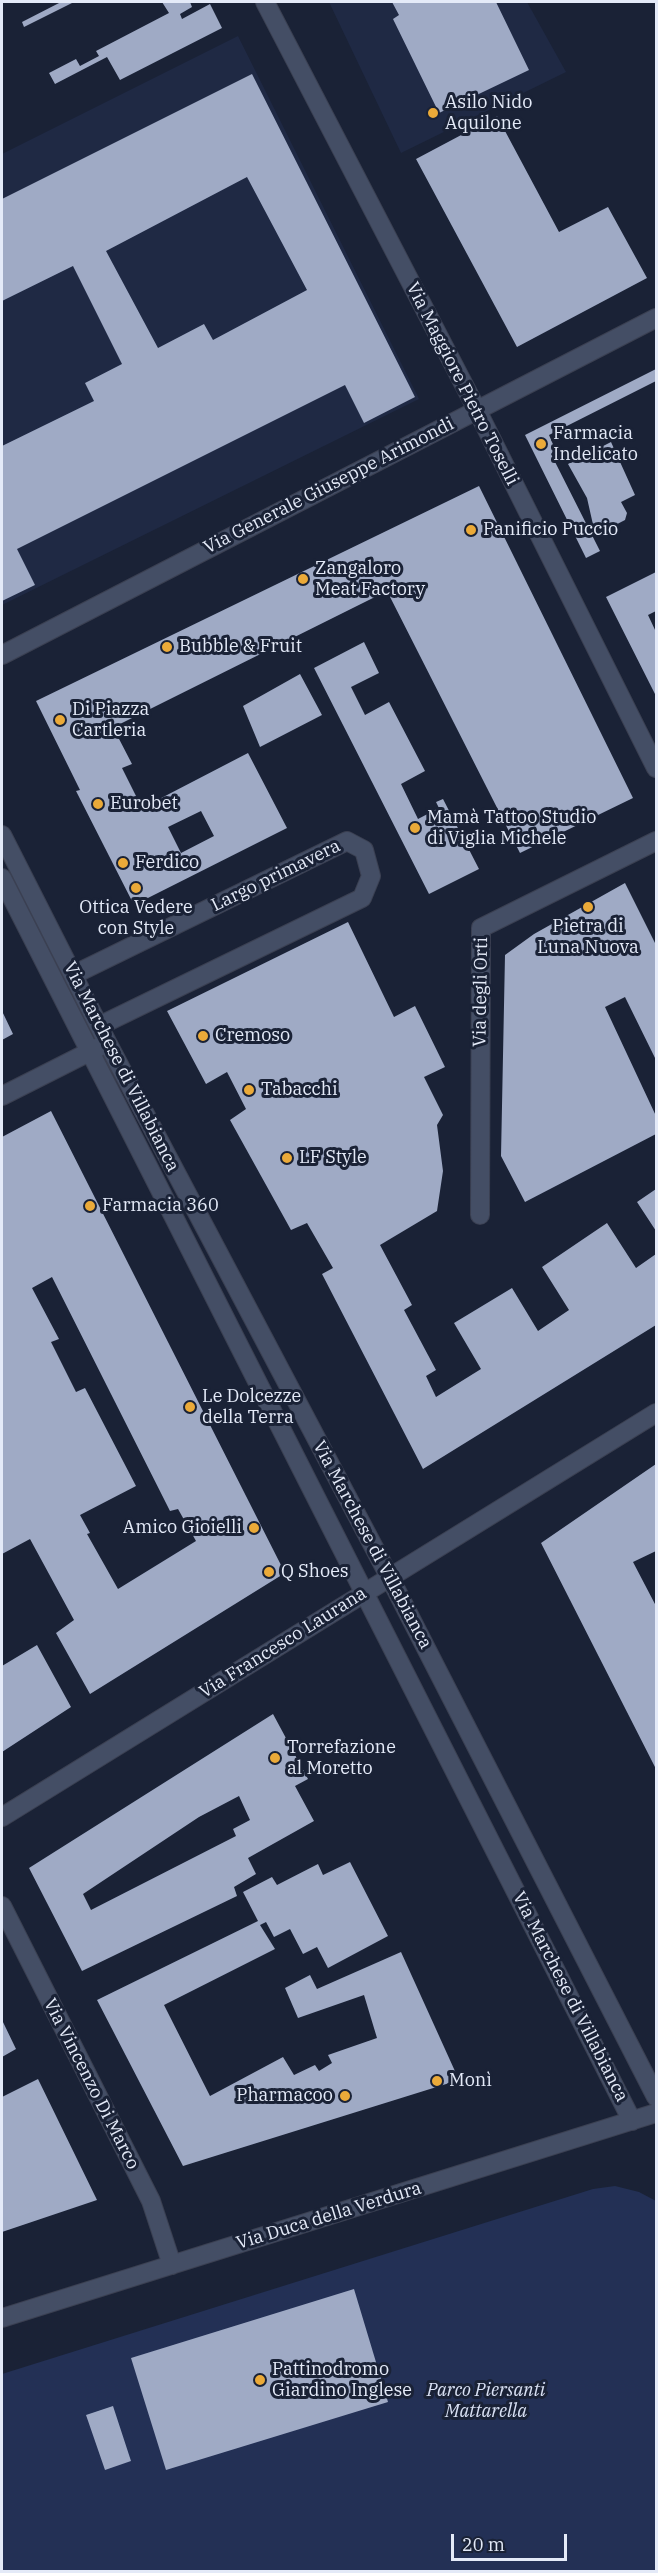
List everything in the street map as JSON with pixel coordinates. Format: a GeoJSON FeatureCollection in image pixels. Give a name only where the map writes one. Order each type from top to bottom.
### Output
{"type":"FeatureCollection","features":[{"type":"Feature","properties":{"kind":"street","name":"Via Maggiore Pietro Toselli"},"geometry":{"type":"LineString","coordinates":[[265,2],[477,410],[657,768]]}},
{"type":"Feature","properties":{"kind":"street","name":"Via Generale Giuseppe Arimondi"},"geometry":{"type":"LineString","coordinates":[[2,655],[657,318]]}},
{"type":"Feature","properties":{"kind":"street","name":"Via Marchese di Villabianca"},"geometry":{"type":"LineString","coordinates":[[2,835],[107,1042],[389,1576],[657,2097]]}},
{"type":"Feature","properties":{"kind":"street","name":"Largo primavera"},"geometry":{"type":"LineString","coordinates":[[73,975],[347,841],[364,850],[371,876],[362,898],[99,1026]]}},
{"type":"Feature","properties":{"kind":"street","name":"Via degli Orti"},"geometry":{"type":"LineString","coordinates":[[480,1215],[481,928],[657,841]]}},
{"type":"Feature","properties":{"kind":"street","name":"Via Marchese di Villabianca"},"geometry":{"type":"LineString","coordinates":[[2,878],[632,2121]]}},
{"type":"Feature","properties":{"kind":"street"},"geometry":{"type":"LineString","coordinates":[[2,1096],[107,1042]]}},
{"type":"Feature","properties":{"kind":"street","name":"Via Francesco Laurana"},"geometry":{"type":"LineString","coordinates":[[2,1817],[389,1576],[657,1413]]}},
{"type":"Feature","properties":{"kind":"street","name":"Via Vincenzo Di Marco"},"geometry":{"type":"LineString","coordinates":[[2,1906],[154,2208],[172,2265]]}},
{"type":"Feature","properties":{"kind":"street","name":"Via Duca della Verdura"},"geometry":{"type":"LineString","coordinates":[[2,2318],[657,2113]]}},
{"type":"Feature","properties":{"kind":"shaded area","name":"Asilo Nido Aquilone"},"geometry":{"type":"Polygon","coordinates":[[[329,2],[527,2],[566,72],[401,153],[329,2]]]}},
{"type":"Feature","properties":{"kind":"shaded area"},"geometry":{"type":"Polygon","coordinates":[[[238,36],[419,399],[2,605],[2,154],[238,36]]]}},
{"type":"Feature","properties":{"kind":"green space","name":"Parco Piersanti Mattarella"},"geometry":{"type":"Polygon","coordinates":[[[615,2186],[639,2192],[656,2201],[656,2571],[2,2571],[2,2374],[593,2189],[615,2186]]]}},
{"type":"Feature","properties":{"kind":"building"},"geometry":{"type":"Polygon","coordinates":[[[61,2],[74,2],[24,27],[22,22],[61,2]]]}},
{"type":"Feature","properties":{"kind":"building"},"geometry":{"type":"Polygon","coordinates":[[[162,2],[190,2],[192,7],[180,14],[182,19],[210,4],[222,28],[120,80],[107,57],[55,84],[49,73],[76,59],[80,66],[99,56],[96,51],[169,13],[162,2]]]}},
{"type":"Feature","properties":{"kind":"building"},"geometry":{"type":"Polygon","coordinates":[[[392,2],[496,2],[529,70],[439,113],[393,19],[399,15],[392,2]]]}},
{"type":"Feature","properties":{"kind":"building"},"geometry":{"type":"Polygon","coordinates":[[[252,74],[415,397],[364,423],[345,385],[17,549],[35,585],[2,601],[2,446],[94,401],[85,383],[122,364],[73,266],[2,301],[2,199],[252,74]],[[247,177],[106,251],[158,348],[204,324],[213,340],[307,290],[247,177]]]}},
{"type":"Feature","properties":{"kind":"building"},"geometry":{"type":"Polygon","coordinates":[[[497,116],[559,232],[608,207],[647,278],[517,347],[416,159],[497,116]]]}},
{"type":"Feature","properties":{"kind":"building"},"geometry":{"type":"Polygon","coordinates":[[[656,369],[656,381],[549,435],[555,449],[551,454],[600,551],[586,558],[525,435],[656,369]]]}},
{"type":"Feature","properties":{"kind":"building"},"geometry":{"type":"Polygon","coordinates":[[[611,442],[635,495],[621,502],[627,513],[625,520],[598,534],[594,529],[587,498],[568,464],[611,442]]]}},
{"type":"Feature","properties":{"kind":"building"},"geometry":{"type":"Polygon","coordinates":[[[479,486],[633,798],[520,853],[387,591],[120,724],[124,731],[117,735],[132,764],[122,768],[142,808],[248,753],[287,828],[134,905],[76,791],[80,790],[36,701],[479,486]],[[201,811],[168,827],[181,853],[214,836],[201,811]]]}},
{"type":"Feature","properties":{"kind":"building"},"geometry":{"type":"Polygon","coordinates":[[[656,572],[656,611],[648,615],[656,632],[656,696],[606,597],[656,572]]]}},
{"type":"Feature","properties":{"kind":"building"},"geometry":{"type":"Polygon","coordinates":[[[364,642],[379,673],[351,687],[365,715],[389,702],[425,771],[401,784],[418,819],[439,808],[436,802],[443,799],[479,869],[429,894],[314,668],[364,642]]]}},
{"type":"Feature","properties":{"kind":"building"},"geometry":{"type":"Polygon","coordinates":[[[300,674],[322,715],[260,747],[243,706],[300,674]]]}},
{"type":"Feature","properties":{"kind":"building"},"geometry":{"type":"Polygon","coordinates":[[[625,883],[656,945],[656,1060],[625,997],[605,1007],[656,1116],[656,1134],[525,1202],[501,1156],[505,955],[534,934],[625,883]]]}},
{"type":"Feature","properties":{"kind":"building"},"geometry":{"type":"Polygon","coordinates":[[[348,922],[394,1017],[415,1006],[445,1067],[424,1077],[443,1115],[437,1125],[443,1171],[437,1211],[380,1245],[412,1305],[404,1310],[436,1370],[426,1376],[436,1397],[481,1369],[454,1323],[512,1288],[538,1331],[569,1310],[542,1267],[607,1223],[636,1268],[656,1254],[656,1325],[423,1469],[322,1274],[333,1268],[307,1223],[291,1230],[230,1120],[246,1109],[227,1072],[206,1084],[167,1011],[348,922]]]}},
{"type":"Feature","properties":{"kind":"building"},"geometry":{"type":"Polygon","coordinates":[[[2,1011],[13,1034],[2,1040],[2,1011]]]}},
{"type":"Feature","properties":{"kind":"building"},"geometry":{"type":"Polygon","coordinates":[[[51,1111],[285,1573],[90,1694],[56,1633],[74,1620],[30,1539],[2,1554],[2,1137],[51,1111]],[[52,1277],[32,1288],[59,1339],[51,1342],[76,1392],[85,1388],[136,1486],[80,1515],[90,1533],[87,1534],[118,1589],[196,1541],[178,1509],[170,1511],[52,1277]]]}},
{"type":"Feature","properties":{"kind":"building"},"geometry":{"type":"Polygon","coordinates":[[[656,1189],[656,1231],[637,1202],[656,1189]]]}},
{"type":"Feature","properties":{"kind":"building"},"geometry":{"type":"Polygon","coordinates":[[[656,1464],[656,1551],[633,1562],[656,1606],[656,1769],[541,1543],[656,1464]]]}},
{"type":"Feature","properties":{"kind":"building"},"geometry":{"type":"Polygon","coordinates":[[[37,1645],[71,1707],[2,1752],[2,1666],[37,1645]]]}},
{"type":"Feature","properties":{"kind":"building"},"geometry":{"type":"Polygon","coordinates":[[[273,1714],[308,1779],[295,1786],[314,1821],[248,1858],[256,1874],[234,1887],[237,1896],[82,1971],[29,1868],[273,1714]],[[239,1796],[199,1817],[83,1894],[91,1910],[236,1836],[233,1829],[250,1820],[239,1796]]]}},
{"type":"Feature","properties":{"kind":"building"},"geometry":{"type":"Polygon","coordinates":[[[350,1862],[388,1936],[328,1968],[317,1947],[303,1954],[290,1929],[274,1937],[266,1922],[260,1925],[275,1949],[164,2005],[210,2096],[283,2057],[294,2075],[315,2065],[319,2071],[332,2063],[328,2055],[377,2038],[364,1995],[298,2018],[285,1988],[310,1975],[317,1989],[401,1952],[459,2080],[183,2166],[97,2000],[258,1921],[243,1892],[272,1877],[277,1885],[318,1864],[323,1875],[350,1862]]]}},
{"type":"Feature","properties":{"kind":"building"},"geometry":{"type":"Polygon","coordinates":[[[2,2020],[16,2049],[2,2057],[2,2020]]]}},
{"type":"Feature","properties":{"kind":"building"},"geometry":{"type":"Polygon","coordinates":[[[38,2079],[97,2200],[2,2232],[2,2097],[38,2079]]]}},
{"type":"Feature","properties":{"kind":"building","name":"Pattinodromo Giardino Inglese"},"geometry":{"type":"Polygon","coordinates":[[[354,2289],[388,2402],[166,2470],[131,2358],[354,2289]]]}},
{"type":"Feature","properties":{"kind":"building"},"geometry":{"type":"Polygon","coordinates":[[[113,2406],[131,2461],[105,2470],[86,2415],[113,2406]]]}},
{"type":"Feature","properties":{"kind":"place","name":"Asilo Nido Aquilone"},"geometry":{"type":"Point","coordinates":[433,113]}},
{"type":"Feature","properties":{"kind":"place","name":"Farmacia Indelicato"},"geometry":{"type":"Point","coordinates":[541,444]}},
{"type":"Feature","properties":{"kind":"place","name":"Panificio Puccio"},"geometry":{"type":"Point","coordinates":[471,530]}},
{"type":"Feature","properties":{"kind":"place","name":"Zangaloro Meat Factory"},"geometry":{"type":"Point","coordinates":[303,579]}},
{"type":"Feature","properties":{"kind":"place","name":"Bubble & Fruit"},"geometry":{"type":"Point","coordinates":[167,647]}},
{"type":"Feature","properties":{"kind":"place","name":"Di Piazza Cartleria"},"geometry":{"type":"Point","coordinates":[60,720]}},
{"type":"Feature","properties":{"kind":"place","name":"Eurobet"},"geometry":{"type":"Point","coordinates":[98,804]}},
{"type":"Feature","properties":{"kind":"place","name":"Mamà Tattoo Studio di Viglia Michele"},"geometry":{"type":"Point","coordinates":[415,828]}},
{"type":"Feature","properties":{"kind":"place","name":"Ferdico"},"geometry":{"type":"Point","coordinates":[123,863]}},
{"type":"Feature","properties":{"kind":"place","name":"Ottica Vedere con Style"},"geometry":{"type":"Point","coordinates":[136,888]}},
{"type":"Feature","properties":{"kind":"place","name":"Pietra di Luna Nuova"},"geometry":{"type":"Point","coordinates":[588,907]}},
{"type":"Feature","properties":{"kind":"place","name":"Cremoso"},"geometry":{"type":"Point","coordinates":[203,1036]}},
{"type":"Feature","properties":{"kind":"place","name":"Tabacchi"},"geometry":{"type":"Point","coordinates":[249,1090]}},
{"type":"Feature","properties":{"kind":"place","name":"LF Style"},"geometry":{"type":"Point","coordinates":[287,1158]}},
{"type":"Feature","properties":{"kind":"place","name":"Farmacia 360"},"geometry":{"type":"Point","coordinates":[90,1206]}},
{"type":"Feature","properties":{"kind":"place","name":"Le Dolcezze della Terra"},"geometry":{"type":"Point","coordinates":[190,1407]}},
{"type":"Feature","properties":{"kind":"place","name":"Amico Gioielli"},"geometry":{"type":"Point","coordinates":[254,1528]}},
{"type":"Feature","properties":{"kind":"place","name":"Q Shoes"},"geometry":{"type":"Point","coordinates":[269,1572]}},
{"type":"Feature","properties":{"kind":"place","name":"Torrefazione al Moretto"},"geometry":{"type":"Point","coordinates":[275,1758]}},
{"type":"Feature","properties":{"kind":"place","name":"Monì"},"geometry":{"type":"Point","coordinates":[437,2081]}},
{"type":"Feature","properties":{"kind":"place","name":"Pharmacoo"},"geometry":{"type":"Point","coordinates":[345,2096]}},
{"type":"Feature","properties":{"kind":"place","name":"Pattinodromo Giardino Inglese"},"geometry":{"type":"Point","coordinates":[260,2380]}}]}
